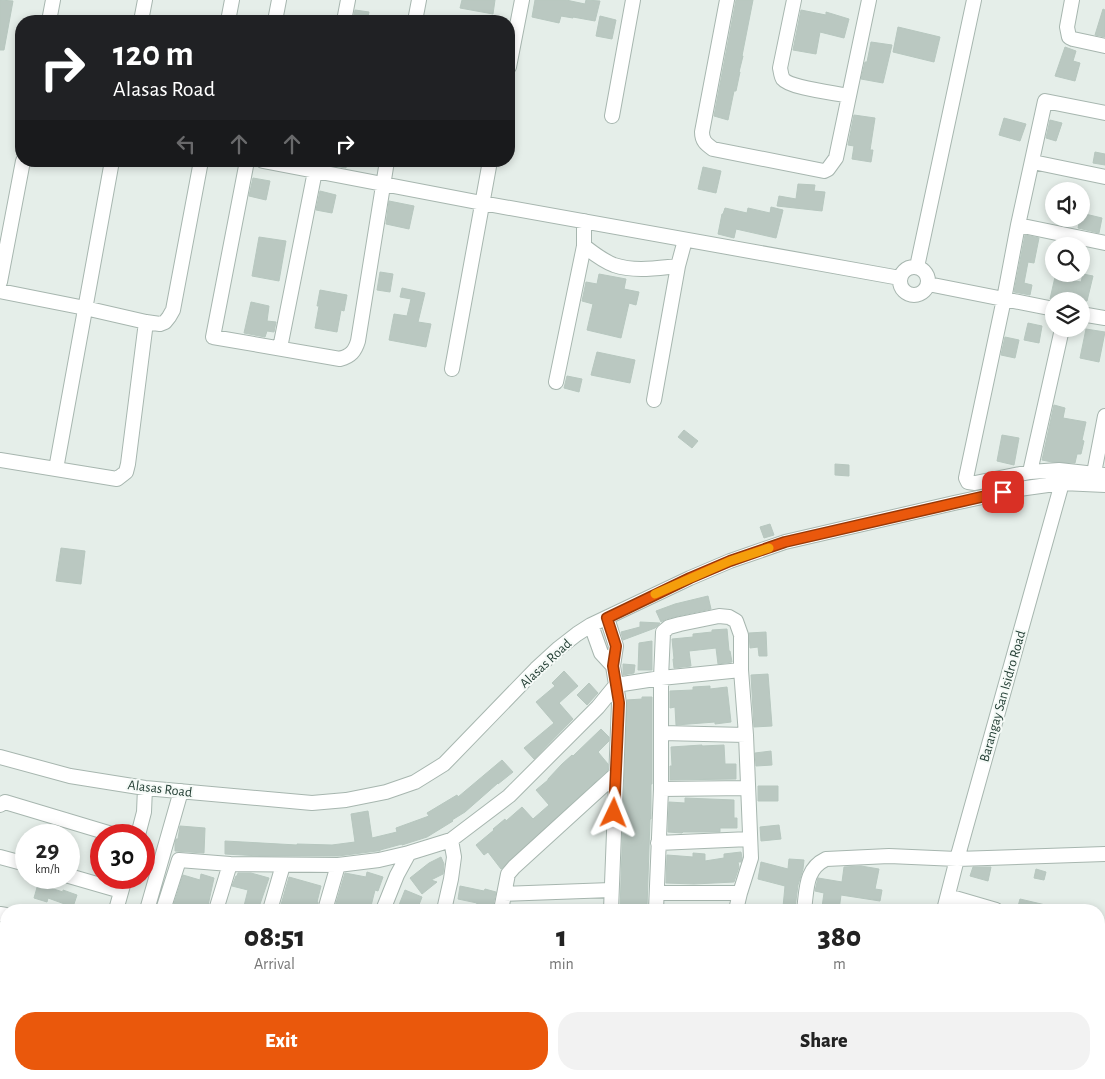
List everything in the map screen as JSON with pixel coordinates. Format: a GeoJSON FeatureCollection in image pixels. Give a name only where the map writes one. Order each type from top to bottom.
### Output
{"type":"FeatureCollection","features":[{"type":"Feature","properties":{"kind":"street"},"geometry":{"type":"LineString","coordinates":[[50,15],[53,0]]}},
{"type":"Feature","properties":{"kind":"street"},"geometry":{"type":"LineString","coordinates":[[142,15],[145,0]]}},
{"type":"Feature","properties":{"kind":"street"},"geometry":{"type":"LineString","coordinates":[[229,15],[232,0]]}},
{"type":"Feature","properties":{"kind":"street"},"geometry":{"type":"LineString","coordinates":[[275,15],[279,0]]}},
{"type":"Feature","properties":{"kind":"street"},"geometry":{"type":"LineString","coordinates":[[345,15],[348,0]]}},
{"type":"Feature","properties":{"kind":"street"},"geometry":{"type":"LineString","coordinates":[[415,15],[419,0]]}},
{"type":"Feature","properties":{"kind":"street"},"geometry":{"type":"LineString","coordinates":[[515,36],[522,0]]}},
{"type":"Feature","properties":{"kind":"street"},"geometry":{"type":"LineString","coordinates":[[612,116],[633,0]]}},
{"type":"Feature","properties":{"kind":"street"},"geometry":{"type":"LineString","coordinates":[[727,0],[702,138],[713,149],[824,172],[836,158],[869,0]]}},
{"type":"Feature","properties":{"kind":"street"},"geometry":{"type":"LineString","coordinates":[[794,0],[780,68],[783,79],[792,85],[848,96]]}},
{"type":"Feature","properties":{"kind":"street"},"geometry":{"type":"LineString","coordinates":[[916,267],[974,0]]}},
{"type":"Feature","properties":{"kind":"street"},"geometry":{"type":"LineString","coordinates":[[1072,0],[1067,27],[1069,37],[1105,46]]}},
{"type":"Feature","properties":{"kind":"street"},"geometry":{"type":"LineString","coordinates":[[1105,113],[1045,101],[966,478],[968,482],[975,483],[1030,472],[1060,470],[1099,474],[1105,416]]}},
{"type":"Feature","properties":{"kind":"street"},"geometry":{"type":"LineString","coordinates":[[1033,162],[1105,177]]}},
{"type":"Feature","properties":{"kind":"street"},"geometry":{"type":"LineString","coordinates":[[0,282],[22,167]]}},
{"type":"Feature","properties":{"kind":"street"},"geometry":{"type":"LineString","coordinates":[[56,469],[111,167]]}},
{"type":"Feature","properties":{"kind":"street"},"geometry":{"type":"LineString","coordinates":[[0,291],[146,322],[160,324],[165,322],[173,310],[200,167]]}},
{"type":"Feature","properties":{"kind":"street"},"geometry":{"type":"LineString","coordinates":[[246,167],[213,337],[340,359],[351,355],[358,341],[386,167]]}},
{"type":"Feature","properties":{"kind":"street"},"geometry":{"type":"LineString","coordinates":[[280,348],[316,167]]}},
{"type":"Feature","properties":{"kind":"street"},"geometry":{"type":"LineString","coordinates":[[320,167],[383,184],[482,203],[900,278]]}},
{"type":"Feature","properties":{"kind":"street"},"geometry":{"type":"LineString","coordinates":[[452,369],[489,167]]}},
{"type":"Feature","properties":{"kind":"street"},"geometry":{"type":"LineString","coordinates":[[556,382],[584,246],[584,221]]}},
{"type":"Feature","properties":{"kind":"street"},"geometry":{"type":"LineString","coordinates":[[1018,226],[1105,243]]}},
{"type":"Feature","properties":{"kind":"street"},"geometry":{"type":"LineString","coordinates":[[654,400],[678,266],[685,240]]}},
{"type":"Feature","properties":{"kind":"street"},"geometry":{"type":"LineString","coordinates":[[584,246],[599,258],[613,265],[632,269],[678,266]]}},
{"type":"Feature","properties":{"kind":"street"},"geometry":{"type":"LineString","coordinates":[[909,267],[916,267],[926,273],[928,284],[926,290],[914,296],[903,291],[900,285],[900,278],[909,267]]}},
{"type":"Feature","properties":{"kind":"street"},"geometry":{"type":"LineString","coordinates":[[928,284],[1045,307]]}},
{"type":"Feature","properties":{"kind":"street"},"geometry":{"type":"LineString","coordinates":[[1090,316],[1105,318]]}},
{"type":"Feature","properties":{"kind":"street"},"geometry":{"type":"LineString","coordinates":[[0,460],[117,479],[126,472],[146,322]]}},
{"type":"Feature","properties":{"kind":"street"},"geometry":{"type":"LineString","coordinates":[[1030,472],[1060,337]]}},
{"type":"Feature","properties":{"kind":"street","name":"Alasas Road"},"geometry":{"type":"LineString","coordinates":[[0,757],[70,776],[145,788],[312,803],[346,800],[386,792],[415,782],[444,764],[536,669],[577,634],[591,625],[690,578],[730,561],[785,542],[954,502],[1019,489],[1062,483],[1105,485]]}},
{"type":"Feature","properties":{"kind":"street","name":"Barangay San Isidro Road"},"geometry":{"type":"LineString","coordinates":[[946,904],[1062,483]]}},
{"type":"Feature","properties":{"kind":"street"},"geometry":{"type":"LineString","coordinates":[[656,904],[661,789],[663,632],[675,625],[719,616],[729,617],[736,621],[741,635],[741,670],[746,734],[751,858],[737,904]]}},
{"type":"Feature","properties":{"kind":"street"},"geometry":{"type":"LineString","coordinates":[[607,618],[616,646],[613,666],[619,703],[611,904]]}},
{"type":"Feature","properties":{"kind":"street"},"geometry":{"type":"LineString","coordinates":[[591,625],[601,653],[613,666]]}},
{"type":"Feature","properties":{"kind":"street"},"geometry":{"type":"LineString","coordinates":[[166,904],[179,860],[230,864],[338,865],[379,860],[451,840],[509,796],[598,707],[616,684],[741,670]]}},
{"type":"Feature","properties":{"kind":"street"},"geometry":{"type":"LineString","coordinates":[[662,733],[746,734]]}},
{"type":"Feature","properties":{"kind":"street"},"geometry":{"type":"LineString","coordinates":[[502,904],[508,874],[615,775]]}},
{"type":"Feature","properties":{"kind":"street"},"geometry":{"type":"LineString","coordinates":[[141,824],[144,812],[145,788]]}},
{"type":"Feature","properties":{"kind":"street"},"geometry":{"type":"LineString","coordinates":[[661,789],[748,788]]}},
{"type":"Feature","properties":{"kind":"street"},"geometry":{"type":"LineString","coordinates":[[149,904],[181,791]]}},
{"type":"Feature","properties":{"kind":"street"},"geometry":{"type":"LineString","coordinates":[[0,805],[5,802],[90,828]]}},
{"type":"Feature","properties":{"kind":"street"},"geometry":{"type":"LineString","coordinates":[[446,904],[452,879],[454,857],[451,840]]}},
{"type":"Feature","properties":{"kind":"street"},"geometry":{"type":"LineString","coordinates":[[658,843],[750,840]]}},
{"type":"Feature","properties":{"kind":"street"},"geometry":{"type":"LineString","coordinates":[[385,904],[397,875],[409,853]]}},
{"type":"Feature","properties":{"kind":"street"},"geometry":{"type":"LineString","coordinates":[[805,904],[809,875],[819,862],[826,859],[889,856],[957,859],[1105,854]]}},
{"type":"Feature","properties":{"kind":"street"},"geometry":{"type":"LineString","coordinates":[[0,857],[15,861]]}},
{"type":"Feature","properties":{"kind":"street"},"geometry":{"type":"LineString","coordinates":[[218,904],[230,864]]}},
{"type":"Feature","properties":{"kind":"street"},"geometry":{"type":"LineString","coordinates":[[272,904],[283,865]]}},
{"type":"Feature","properties":{"kind":"street"},"geometry":{"type":"LineString","coordinates":[[327,904],[338,865]]}},
{"type":"Feature","properties":{"kind":"street"},"geometry":{"type":"LineString","coordinates":[[118,904],[122,889]]}},
{"type":"Feature","properties":{"kind":"street"},"geometry":{"type":"LineString","coordinates":[[504,894],[611,890]]}},
{"type":"Feature","properties":{"kind":"street"},"geometry":{"type":"LineString","coordinates":[[657,893],[740,893]]}},
{"type":"Feature","properties":{"kind":"street"},"geometry":{"type":"LineString","coordinates":[[948,896],[975,904]]}},
{"type":"Feature","properties":{"kind":"building"},"geometry":{"type":"Polygon","coordinates":[[[0,0],[13,1],[4,50],[0,50],[0,0]]]}},
{"type":"Feature","properties":{"kind":"building"},"geometry":{"type":"Polygon","coordinates":[[[462,0],[495,0],[493,14],[460,8],[462,0]]]}},
{"type":"Feature","properties":{"kind":"building"},"geometry":{"type":"Polygon","coordinates":[[[535,0],[566,0],[585,4],[586,0],[600,1],[595,21],[561,16],[559,23],[532,17],[535,0]]]}},
{"type":"Feature","properties":{"kind":"building"},"geometry":{"type":"Polygon","coordinates":[[[736,0],[753,0],[740,72],[728,120],[714,116],[736,0]]]}},
{"type":"Feature","properties":{"kind":"building"},"geometry":{"type":"Polygon","coordinates":[[[1103,9],[1105,10],[1105,37],[1095,35],[1103,9]]]}},
{"type":"Feature","properties":{"kind":"building"},"geometry":{"type":"Polygon","coordinates":[[[355,10],[369,12],[368,15],[354,15],[355,10]]]}},
{"type":"Feature","properties":{"kind":"building"},"geometry":{"type":"Polygon","coordinates":[[[801,10],[826,15],[826,12],[849,19],[844,38],[820,32],[816,54],[793,50],[801,10]]]}},
{"type":"Feature","properties":{"kind":"building"},"geometry":{"type":"Polygon","coordinates":[[[600,16],[616,20],[612,39],[596,36],[600,16]]]}},
{"type":"Feature","properties":{"kind":"building"},"geometry":{"type":"Polygon","coordinates":[[[898,27],[940,37],[934,62],[893,52],[898,27]]]}},
{"type":"Feature","properties":{"kind":"building"},"geometry":{"type":"Polygon","coordinates":[[[871,42],[892,45],[883,83],[861,79],[871,42]]]}},
{"type":"Feature","properties":{"kind":"building"},"geometry":{"type":"Polygon","coordinates":[[[1065,47],[1076,51],[1073,61],[1080,63],[1075,81],[1055,76],[1065,47]]]}},
{"type":"Feature","properties":{"kind":"building"},"geometry":{"type":"Polygon","coordinates":[[[854,115],[875,118],[870,150],[873,150],[871,162],[852,159],[854,146],[848,145],[854,115]]]}},
{"type":"Feature","properties":{"kind":"building"},"geometry":{"type":"Polygon","coordinates":[[[1004,118],[1026,124],[1020,141],[999,135],[1004,118]]]}},
{"type":"Feature","properties":{"kind":"building"},"geometry":{"type":"Polygon","coordinates":[[[1050,120],[1062,123],[1056,141],[1046,138],[1050,120]]]}},
{"type":"Feature","properties":{"kind":"building"},"geometry":{"type":"Polygon","coordinates":[[[1095,152],[1105,154],[1105,165],[1093,163],[1095,152]]]}},
{"type":"Feature","properties":{"kind":"building"},"geometry":{"type":"Polygon","coordinates":[[[703,167],[721,171],[716,193],[698,189],[703,167]]]}},
{"type":"Feature","properties":{"kind":"building"},"geometry":{"type":"Polygon","coordinates":[[[253,178],[270,181],[266,200],[249,196],[253,178]]]}},
{"type":"Feature","properties":{"kind":"building"},"geometry":{"type":"Polygon","coordinates":[[[798,184],[815,185],[814,191],[825,192],[822,211],[777,206],[779,196],[796,199],[798,184]]]}},
{"type":"Feature","properties":{"kind":"building"},"geometry":{"type":"Polygon","coordinates":[[[320,191],[336,195],[332,213],[316,210],[320,191]]]}},
{"type":"Feature","properties":{"kind":"building"},"geometry":{"type":"Polygon","coordinates":[[[389,201],[414,206],[409,229],[386,224],[389,201]]]}},
{"type":"Feature","properties":{"kind":"building"},"geometry":{"type":"Polygon","coordinates":[[[771,207],[783,210],[776,238],[736,229],[734,238],[718,234],[725,208],[747,213],[748,208],[770,213],[771,207]]]}},
{"type":"Feature","properties":{"kind":"building"},"geometry":{"type":"Polygon","coordinates":[[[1090,215],[1102,218],[1099,233],[1078,228],[1090,227],[1090,215]]]}},
{"type":"Feature","properties":{"kind":"building"},"geometry":{"type":"Polygon","coordinates":[[[1025,235],[1039,238],[1034,263],[1028,262],[1024,283],[1032,285],[1030,295],[1014,292],[1025,235]]]}},
{"type":"Feature","properties":{"kind":"building"},"geometry":{"type":"Polygon","coordinates":[[[259,237],[286,241],[279,281],[252,276],[259,237]]]}},
{"type":"Feature","properties":{"kind":"building"},"geometry":{"type":"Polygon","coordinates":[[[380,272],[393,274],[390,292],[377,290],[380,272]]]}},
{"type":"Feature","properties":{"kind":"building"},"geometry":{"type":"Polygon","coordinates":[[[599,274],[626,279],[624,289],[639,292],[636,305],[629,303],[621,338],[587,330],[593,304],[582,301],[586,282],[597,284],[599,274]]]}},
{"type":"Feature","properties":{"kind":"building"},"geometry":{"type":"Polygon","coordinates":[[[1090,275],[1093,276],[1089,292],[1052,292],[1054,282],[1090,282],[1090,275]]]}},
{"type":"Feature","properties":{"kind":"building"},"geometry":{"type":"Polygon","coordinates":[[[402,288],[425,293],[418,322],[431,324],[426,347],[389,340],[394,314],[407,316],[411,299],[400,297],[402,288]]]}},
{"type":"Feature","properties":{"kind":"building"},"geometry":{"type":"Polygon","coordinates":[[[320,290],[347,295],[344,311],[341,310],[337,332],[315,328],[320,290]]]}},
{"type":"Feature","properties":{"kind":"building"},"geometry":{"type":"Polygon","coordinates":[[[251,302],[269,306],[267,321],[276,322],[274,332],[267,331],[265,337],[244,333],[251,302]]]}},
{"type":"Feature","properties":{"kind":"building"},"geometry":{"type":"Polygon","coordinates":[[[1028,323],[1042,326],[1039,343],[1024,340],[1028,323]]]}},
{"type":"Feature","properties":{"kind":"building"},"geometry":{"type":"Polygon","coordinates":[[[1090,330],[1105,332],[1099,362],[1080,358],[1084,337],[1090,337],[1090,330]]]}},
{"type":"Feature","properties":{"kind":"building"},"geometry":{"type":"Polygon","coordinates":[[[1005,337],[1019,340],[1015,358],[1001,355],[1005,337]]]}},
{"type":"Feature","properties":{"kind":"building"},"geometry":{"type":"Polygon","coordinates":[[[597,352],[635,360],[630,383],[591,375],[597,352]]]}},
{"type":"Feature","properties":{"kind":"building"},"geometry":{"type":"Polygon","coordinates":[[[567,376],[582,379],[579,392],[564,388],[567,376]]]}},
{"type":"Feature","properties":{"kind":"building"},"geometry":{"type":"Polygon","coordinates":[[[1054,405],[1065,408],[1063,418],[1086,422],[1081,454],[1077,454],[1075,463],[1042,460],[1054,405]]]}},
{"type":"Feature","properties":{"kind":"building"},"geometry":{"type":"Polygon","coordinates":[[[684,430],[698,441],[692,448],[678,437],[684,430]]]}},
{"type":"Feature","properties":{"kind":"building"},"geometry":{"type":"Polygon","coordinates":[[[1002,435],[1019,438],[1014,465],[997,461],[1002,435]]]}},
{"type":"Feature","properties":{"kind":"building"},"geometry":{"type":"Polygon","coordinates":[[[835,464],[849,465],[849,476],[835,475],[835,464]]]}},
{"type":"Feature","properties":{"kind":"building"},"geometry":{"type":"Polygon","coordinates":[[[770,524],[774,535],[764,538],[760,527],[770,524]]]}},
{"type":"Feature","properties":{"kind":"building"},"geometry":{"type":"Polygon","coordinates":[[[61,548],[85,551],[81,584],[56,581],[61,548]]]}},
{"type":"Feature","properties":{"kind":"building"},"geometry":{"type":"Polygon","coordinates":[[[708,596],[711,609],[666,619],[661,622],[656,611],[675,604],[708,596]]]}},
{"type":"Feature","properties":{"kind":"building"},"geometry":{"type":"Polygon","coordinates":[[[640,622],[660,623],[655,628],[623,640],[621,632],[640,627],[640,622]]]}},
{"type":"Feature","properties":{"kind":"building"},"geometry":{"type":"Polygon","coordinates":[[[727,629],[732,662],[718,664],[716,648],[689,651],[691,666],[674,668],[672,639],[693,637],[693,634],[727,629]]]}},
{"type":"Feature","properties":{"kind":"building"},"geometry":{"type":"Polygon","coordinates":[[[766,632],[767,656],[759,656],[758,647],[750,648],[749,633],[766,632]]]}},
{"type":"Feature","properties":{"kind":"building"},"geometry":{"type":"Polygon","coordinates":[[[652,641],[652,670],[638,670],[639,643],[652,641]]]}},
{"type":"Feature","properties":{"kind":"building"},"geometry":{"type":"Polygon","coordinates":[[[623,664],[635,665],[634,673],[623,675],[623,664]]]}},
{"type":"Feature","properties":{"kind":"building"},"geometry":{"type":"Polygon","coordinates":[[[564,671],[578,686],[559,703],[573,719],[534,759],[524,748],[554,723],[536,702],[555,686],[552,683],[564,671]]]}},
{"type":"Feature","properties":{"kind":"building"},"geometry":{"type":"Polygon","coordinates":[[[768,674],[772,726],[754,727],[751,675],[768,674]]]}},
{"type":"Feature","properties":{"kind":"building"},"geometry":{"type":"Polygon","coordinates":[[[589,683],[598,693],[587,705],[577,695],[589,683]]]}},
{"type":"Feature","properties":{"kind":"building"},"geometry":{"type":"Polygon","coordinates":[[[710,686],[710,689],[727,687],[731,722],[676,725],[675,707],[670,708],[670,691],[693,690],[693,687],[710,686]]]}},
{"type":"Feature","properties":{"kind":"building"},"geometry":{"type":"Polygon","coordinates":[[[642,697],[652,697],[652,784],[647,904],[620,904],[627,700],[642,699],[642,697]]]}},
{"type":"Feature","properties":{"kind":"building"},"geometry":{"type":"Polygon","coordinates":[[[601,729],[609,737],[609,741],[598,752],[608,764],[608,770],[501,869],[488,852],[484,855],[476,845],[505,819],[506,821],[522,807],[533,819],[549,805],[536,790],[601,729]]]}},
{"type":"Feature","properties":{"kind":"building"},"geometry":{"type":"Polygon","coordinates":[[[724,745],[725,764],[736,764],[736,779],[670,780],[670,766],[672,766],[671,747],[724,745]]]}},
{"type":"Feature","properties":{"kind":"building"},"geometry":{"type":"Polygon","coordinates":[[[771,751],[772,765],[756,766],[755,753],[771,751]]]}},
{"type":"Feature","properties":{"kind":"building"},"geometry":{"type":"Polygon","coordinates":[[[502,760],[513,772],[465,812],[427,837],[380,851],[338,856],[225,854],[225,841],[297,845],[332,845],[355,842],[351,814],[368,811],[372,838],[397,832],[396,828],[429,816],[427,813],[457,795],[458,797],[502,760]]]}},
{"type":"Feature","properties":{"kind":"building"},"geometry":{"type":"Polygon","coordinates":[[[758,786],[778,786],[778,801],[758,801],[758,786]]]}},
{"type":"Feature","properties":{"kind":"building"},"geometry":{"type":"Polygon","coordinates":[[[685,798],[734,800],[734,818],[737,818],[737,828],[720,828],[720,832],[668,832],[669,802],[685,803],[685,798]]]}},
{"type":"Feature","properties":{"kind":"building"},"geometry":{"type":"Polygon","coordinates":[[[779,825],[781,839],[761,841],[760,827],[779,825]]]}},
{"type":"Feature","properties":{"kind":"building"},"geometry":{"type":"Polygon","coordinates":[[[180,826],[205,828],[204,853],[175,851],[175,843],[176,839],[178,839],[180,826]]]}},
{"type":"Feature","properties":{"kind":"building"},"geometry":{"type":"Polygon","coordinates":[[[741,852],[742,858],[741,862],[738,862],[739,867],[734,882],[666,883],[667,855],[693,857],[693,853],[705,854],[705,861],[724,858],[724,854],[741,852]]]}},
{"type":"Feature","properties":{"kind":"building"},"geometry":{"type":"Polygon","coordinates":[[[441,857],[444,864],[443,874],[431,880],[437,882],[422,894],[410,878],[429,863],[441,857]]]}},
{"type":"Feature","properties":{"kind":"building"},"geometry":{"type":"Polygon","coordinates":[[[789,859],[804,860],[796,904],[783,904],[785,886],[758,879],[761,862],[788,869],[789,859]]]}},
{"type":"Feature","properties":{"kind":"building"},"geometry":{"type":"Polygon","coordinates":[[[861,866],[879,869],[875,889],[882,890],[880,901],[841,895],[840,904],[822,904],[824,893],[815,891],[818,878],[842,882],[844,867],[861,866]]]}},
{"type":"Feature","properties":{"kind":"building"},"geometry":{"type":"Polygon","coordinates":[[[973,867],[991,867],[988,881],[970,876],[973,867]]]}},
{"type":"Feature","properties":{"kind":"building"},"geometry":{"type":"Polygon","coordinates":[[[1036,869],[1046,872],[1044,880],[1034,878],[1036,869]]]}},
{"type":"Feature","properties":{"kind":"building"},"geometry":{"type":"Polygon","coordinates":[[[367,872],[383,877],[378,891],[375,890],[372,904],[336,904],[345,873],[366,877],[367,872]]]}},
{"type":"Feature","properties":{"kind":"building"},"geometry":{"type":"Polygon","coordinates":[[[238,873],[251,873],[269,878],[260,904],[244,904],[248,890],[232,886],[238,873]]]}},
{"type":"Feature","properties":{"kind":"building"},"geometry":{"type":"Polygon","coordinates":[[[201,874],[214,878],[208,904],[174,904],[183,875],[200,880],[201,874]]]}},
{"type":"Feature","properties":{"kind":"building"},"geometry":{"type":"Polygon","coordinates":[[[289,877],[321,886],[318,904],[281,904],[289,877]]]}},
{"type":"Feature","properties":{"kind":"building"},"geometry":{"type":"Polygon","coordinates":[[[460,886],[496,892],[493,904],[477,904],[458,899],[460,886]]]}},
{"type":"Feature","properties":{"kind":"building"},"geometry":{"type":"Polygon","coordinates":[[[37,889],[54,889],[63,892],[63,890],[77,895],[74,904],[65,904],[48,898],[47,902],[34,898],[37,889]]]}},
{"type":"Feature","properties":{"kind":"building"},"geometry":{"type":"Polygon","coordinates":[[[405,890],[422,897],[419,904],[399,904],[405,890]]]}},
{"type":"Feature","properties":{"kind":"building"},"geometry":{"type":"Polygon","coordinates":[[[1020,899],[1041,904],[1019,904],[1020,899]]]}},
{"type":"Feature","properties":{"kind":"slow traffic"},"geometry":{"type":"LineString","coordinates":[[655,594],[730,561],[769,548]]}},
{"type":"Feature","properties":{"kind":"route"},"geometry":{"type":"LineString","coordinates":[[614,813],[619,703],[613,666],[616,646],[607,618],[690,578],[730,561],[785,542],[1003,492]]}}]}
